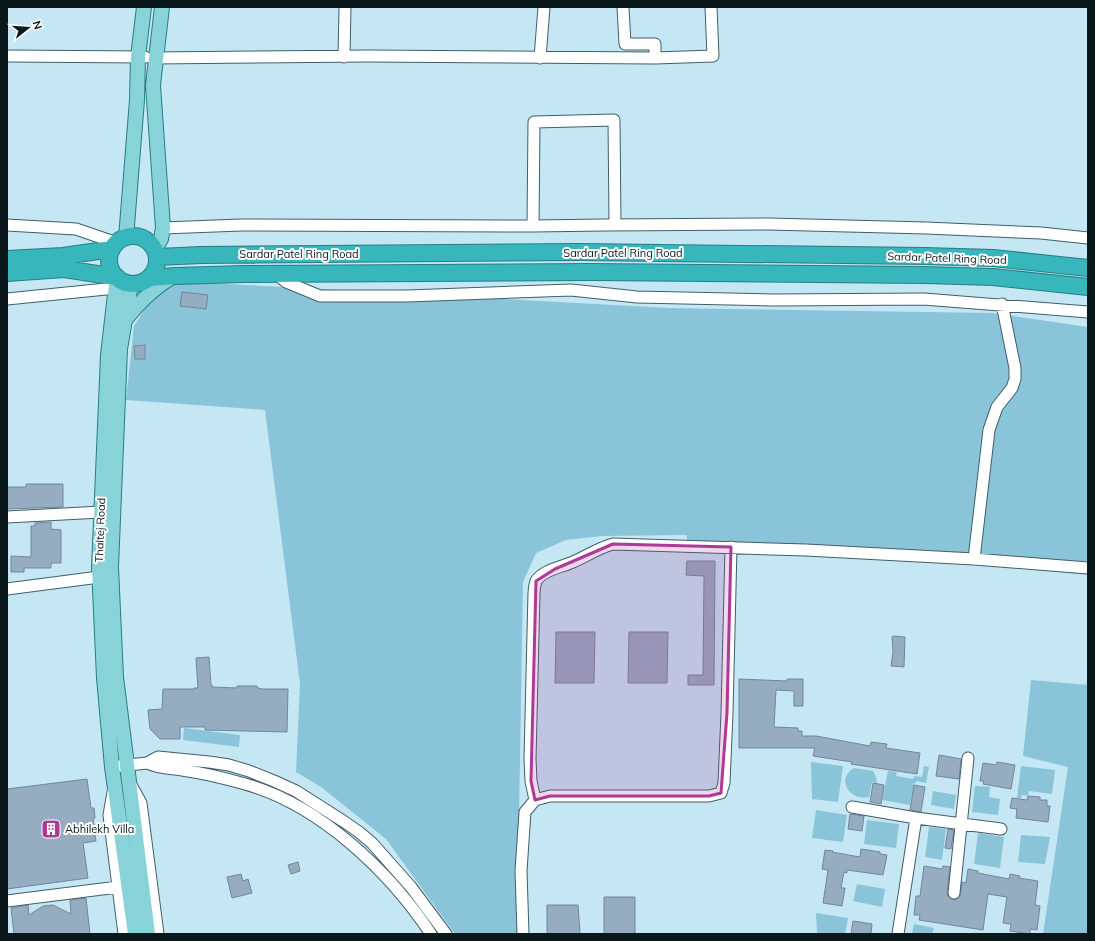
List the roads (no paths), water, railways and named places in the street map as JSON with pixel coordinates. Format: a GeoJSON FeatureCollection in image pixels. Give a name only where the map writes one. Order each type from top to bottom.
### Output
{"type":"FeatureCollection","features":[{"type":"Feature","properties":{"kind":"highway"},"geometry":{"type":"LineString","coordinates":[[138,237],[150,243],[156,253],[157,264],[155,272],[144,282],[121,283],[64,269],[9,266],[63,256],[138,237]]}},
{"type":"Feature","properties":{"kind":"highway"},"geometry":{"type":"LineString","coordinates":[[118,243],[110,256],[110,264],[112,271],[121,283]]}},
{"type":"Feature","properties":{"kind":"highway","name":"Sardar Patel Ring Road"},"geometry":{"type":"LineString","coordinates":[[156,253],[201,255],[579,252],[894,256],[993,258],[1088,268]]}},
{"type":"Feature","properties":{"kind":"highway","name":"Sardar Patel Ring Road"},"geometry":{"type":"LineString","coordinates":[[150,278],[275,274],[599,272],[925,275],[994,277],[1088,287]]}},
{"type":"Feature","properties":{"kind":"main road"},"geometry":{"type":"LineString","coordinates":[[144,7],[148,58],[153,85],[163,228],[156,253]]}},
{"type":"Feature","properties":{"kind":"main road"},"geometry":{"type":"LineString","coordinates":[[118,243],[137,100],[162,7]]}},
{"type":"Feature","properties":{"kind":"main road"},"geometry":{"type":"LineString","coordinates":[[125,321],[145,297],[162,283],[175,276]]}},
{"type":"Feature","properties":{"kind":"main road"},"geometry":{"type":"LineString","coordinates":[[121,283],[125,321],[120,349],[114,471],[106,576],[116,677],[148,934]]}},
{"type":"Feature","properties":{"kind":"main road","name":"Thaltej Road"},"geometry":{"type":"LineString","coordinates":[[121,283],[108,355],[101,512],[106,576],[104,678],[114,784],[135,934]]}},
{"type":"Feature","properties":{"kind":"street"},"geometry":{"type":"LineString","coordinates":[[344,57],[345,7]]}},
{"type":"Feature","properties":{"kind":"street"},"geometry":{"type":"LineString","coordinates":[[540,58],[544,7]]}},
{"type":"Feature","properties":{"kind":"street"},"geometry":{"type":"LineString","coordinates":[[623,7],[625,44],[655,44],[655,58]]}},
{"type":"Feature","properties":{"kind":"street"},"geometry":{"type":"LineString","coordinates":[[7,56],[148,58],[655,58],[713,56],[711,7]]}},
{"type":"Feature","properties":{"kind":"street"},"geometry":{"type":"LineString","coordinates":[[534,226],[534,122],[614,120],[615,224]]}},
{"type":"Feature","properties":{"kind":"street"},"geometry":{"type":"LineString","coordinates":[[7,225],[76,229],[118,243]]}},
{"type":"Feature","properties":{"kind":"street"},"geometry":{"type":"LineString","coordinates":[[163,228],[256,225],[856,225],[1041,233],[1088,238]]}},
{"type":"Feature","properties":{"kind":"street","name":"Sardar Patel Ring Road"},"geometry":{"type":"LineString","coordinates":[[275,274],[286,282],[320,296],[407,296],[571,290],[637,297],[774,300],[924,299],[1088,312]]}},
{"type":"Feature","properties":{"kind":"street"},"geometry":{"type":"LineString","coordinates":[[7,299],[121,283]]}},
{"type":"Feature","properties":{"kind":"street"},"geometry":{"type":"LineString","coordinates":[[974,559],[989,430],[997,407],[1012,388],[1015,379],[1015,368],[1002,304]]}},
{"type":"Feature","properties":{"kind":"street"},"geometry":{"type":"LineString","coordinates":[[7,517],[101,512]]}},
{"type":"Feature","properties":{"kind":"street"},"geometry":{"type":"LineString","coordinates":[[535,800],[531,781],[530,759],[534,593],[536,581],[555,568],[572,562],[603,547],[613,544],[731,547],[974,559],[1088,568]]}},
{"type":"Feature","properties":{"kind":"street"},"geometry":{"type":"LineString","coordinates":[[523,934],[520,871],[524,826],[526,812],[535,800],[550,796],[709,796],[721,793],[724,783],[731,547]]}},
{"type":"Feature","properties":{"kind":"street"},"geometry":{"type":"LineString","coordinates":[[7,588],[106,576]]}},
{"type":"Feature","properties":{"kind":"street"},"geometry":{"type":"LineString","coordinates":[[112,767],[127,764],[147,763],[158,758],[209,762],[229,765],[274,781],[296,791],[359,832],[372,844],[412,887],[446,934]]}},
{"type":"Feature","properties":{"kind":"street"},"geometry":{"type":"LineString","coordinates":[[954,893],[968,758]]}},
{"type":"Feature","properties":{"kind":"street"},"geometry":{"type":"LineString","coordinates":[[147,763],[158,768],[182,770],[217,776],[247,784],[273,794],[300,808],[347,840],[370,860],[413,910],[431,934]]}},
{"type":"Feature","properties":{"kind":"street"},"geometry":{"type":"LineString","coordinates":[[129,781],[141,803],[158,934]]}},
{"type":"Feature","properties":{"kind":"street"},"geometry":{"type":"LineString","coordinates":[[114,784],[109,815],[124,934]]}},
{"type":"Feature","properties":{"kind":"street"},"geometry":{"type":"LineString","coordinates":[[852,808],[1001,829]]}},
{"type":"Feature","properties":{"kind":"street"},"geometry":{"type":"LineString","coordinates":[[898,934],[916,818]]}},
{"type":"Feature","properties":{"kind":"street"},"geometry":{"type":"LineString","coordinates":[[7,901],[118,887]]}},
{"type":"Feature","properties":{"kind":"place","name":"Abhilekh Villa"},"geometry":{"type":"Point","coordinates":[51,829]}}]}
